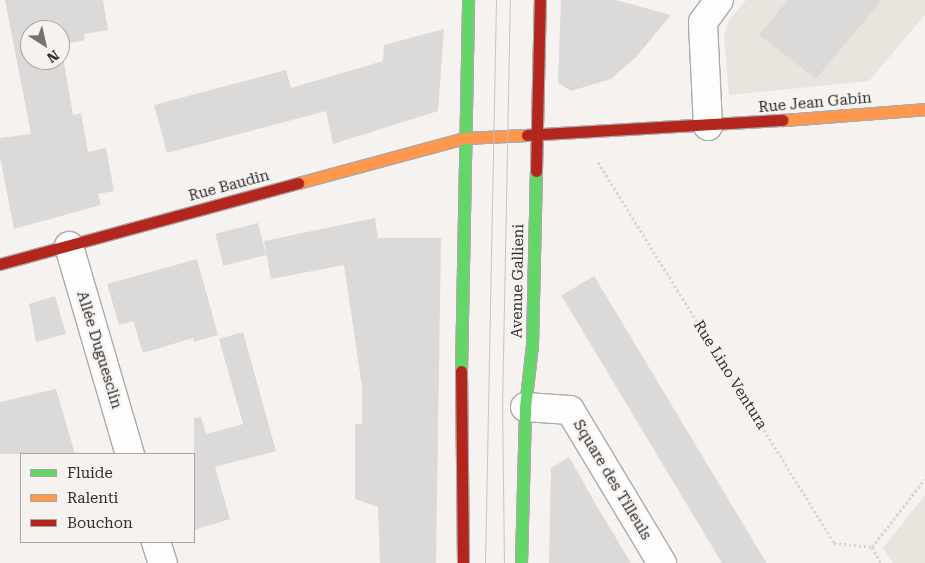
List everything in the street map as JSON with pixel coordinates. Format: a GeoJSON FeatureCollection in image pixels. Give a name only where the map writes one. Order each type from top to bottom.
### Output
{"type":"FeatureCollection","features":[{"type":"Feature","properties":{"kind":"street"},"geometry":{"type":"LineString","coordinates":[[463,563],[464,419],[461,361],[468,0]]}},
{"type":"Feature","properties":{"kind":"street","name":"Avenue Gallieni"},"geometry":{"type":"LineString","coordinates":[[521,563],[525,407],[532,345],[540,0]]}},
{"type":"Feature","properties":{"kind":"street"},"geometry":{"type":"LineString","coordinates":[[708,126],[703,22],[719,0]]}},
{"type":"Feature","properties":{"kind":"street","name":"Rue Jean Gabin"},"geometry":{"type":"LineString","coordinates":[[536,136],[708,126],[925,109]]}},
{"type":"Feature","properties":{"kind":"street","name":"Rue Baudin"},"geometry":{"type":"LineString","coordinates":[[0,264],[465,138],[536,136]]}},
{"type":"Feature","properties":{"kind":"street","name":"Allée Duguesclin"},"geometry":{"type":"LineString","coordinates":[[69,246],[130,453]]}},
{"type":"Feature","properties":{"kind":"street","name":"Square des Tilleuls"},"geometry":{"type":"LineString","coordinates":[[525,407],[570,410],[662,563]]}},
{"type":"Feature","properties":{"kind":"street"},"geometry":{"type":"LineString","coordinates":[[156,543],[163,563]]}},
{"type":"Feature","properties":{"kind":"path","name":"Rue Lino Ventura"},"geometry":{"type":"LineString","coordinates":[[596,160],[834,543],[872,547]]}},
{"type":"Feature","properties":{"kind":"path"},"geometry":{"type":"LineString","coordinates":[[881,563],[872,547],[925,479]]}},
{"type":"Feature","properties":{"kind":"shaded area"},"geometry":{"type":"Polygon","coordinates":[[[746,0],[925,0],[925,15],[869,81],[729,95],[724,37],[729,20],[746,0]]]}},
{"type":"Feature","properties":{"kind":"shaded area"},"geometry":{"type":"Polygon","coordinates":[[[925,495],[925,563],[893,563],[883,548],[925,495]]]}},
{"type":"Feature","properties":{"kind":"building"},"geometry":{"type":"Polygon","coordinates":[[[5,0],[103,0],[108,30],[84,34],[85,40],[70,43],[70,20],[20,20],[20,70],[65,70],[73,115],[81,113],[88,152],[106,148],[114,191],[98,194],[101,205],[14,229],[0,157],[0,138],[31,134],[5,0]]]}},
{"type":"Feature","properties":{"kind":"building"},"geometry":{"type":"Polygon","coordinates":[[[561,0],[616,0],[671,15],[637,56],[611,79],[571,91],[558,83],[561,0]]]}},
{"type":"Feature","properties":{"kind":"building"},"geometry":{"type":"Polygon","coordinates":[[[788,0],[882,0],[816,79],[759,35],[788,0]]]}},
{"type":"Feature","properties":{"kind":"building"},"geometry":{"type":"Polygon","coordinates":[[[444,29],[438,111],[333,144],[326,111],[167,153],[154,105],[286,70],[291,88],[383,61],[384,45],[444,29]]]}},
{"type":"Feature","properties":{"kind":"building"},"geometry":{"type":"Polygon","coordinates":[[[375,218],[378,238],[441,238],[436,563],[380,563],[378,507],[355,499],[355,424],[362,424],[362,387],[344,265],[271,279],[264,241],[375,218]]]}},
{"type":"Feature","properties":{"kind":"building"},"geometry":{"type":"Polygon","coordinates":[[[258,223],[266,255],[223,266],[215,234],[258,223]]]}},
{"type":"Feature","properties":{"kind":"building"},"geometry":{"type":"Polygon","coordinates":[[[197,259],[218,335],[194,342],[193,338],[143,353],[133,321],[119,325],[107,284],[197,259]]]}},
{"type":"Feature","properties":{"kind":"building"},"geometry":{"type":"Polygon","coordinates":[[[594,276],[766,563],[722,563],[561,296],[594,276]]]}},
{"type":"Feature","properties":{"kind":"building"},"geometry":{"type":"Polygon","coordinates":[[[55,296],[66,334],[36,342],[29,304],[55,296]]]}},
{"type":"Feature","properties":{"kind":"building"},"geometry":{"type":"Polygon","coordinates":[[[243,332],[276,451],[215,467],[230,519],[195,530],[194,418],[201,417],[206,434],[243,424],[219,339],[243,332]]]}},
{"type":"Feature","properties":{"kind":"building"},"geometry":{"type":"Polygon","coordinates":[[[56,389],[75,453],[0,454],[0,402],[56,389]]]}},
{"type":"Feature","properties":{"kind":"building"},"geometry":{"type":"Polygon","coordinates":[[[569,457],[631,563],[549,563],[551,468],[569,457]]]}},
{"type":"Feature","properties":{"kind":"tram line"},"geometry":{"type":"LineString","coordinates":[[485,563],[496,0]]}},
{"type":"Feature","properties":{"kind":"tram line"},"geometry":{"type":"LineString","coordinates":[[504,563],[502,408],[510,0]]}},
{"type":"Feature","properties":{"kind":"traffic: fast"},"geometry":{"type":"LineString","coordinates":[[461,371],[468,0]]}},
{"type":"Feature","properties":{"kind":"traffic: fast"},"geometry":{"type":"LineString","coordinates":[[521,563],[525,407],[532,345],[536,171]]}},
{"type":"Feature","properties":{"kind":"traffic: slow"},"geometry":{"type":"LineString","coordinates":[[783,120],[925,109]]}},
{"type":"Feature","properties":{"kind":"traffic: slow"},"geometry":{"type":"LineString","coordinates":[[298,183],[465,138],[527,135]]}},
{"type":"Feature","properties":{"kind":"traffic: jam"},"geometry":{"type":"LineString","coordinates":[[536,171],[540,0]]}},
{"type":"Feature","properties":{"kind":"traffic: jam"},"geometry":{"type":"LineString","coordinates":[[527,135],[783,120]]}},
{"type":"Feature","properties":{"kind":"traffic: jam"},"geometry":{"type":"LineString","coordinates":[[0,264],[298,183]]}},
{"type":"Feature","properties":{"kind":"traffic: jam"},"geometry":{"type":"LineString","coordinates":[[461,371],[463,563]]}}]}
